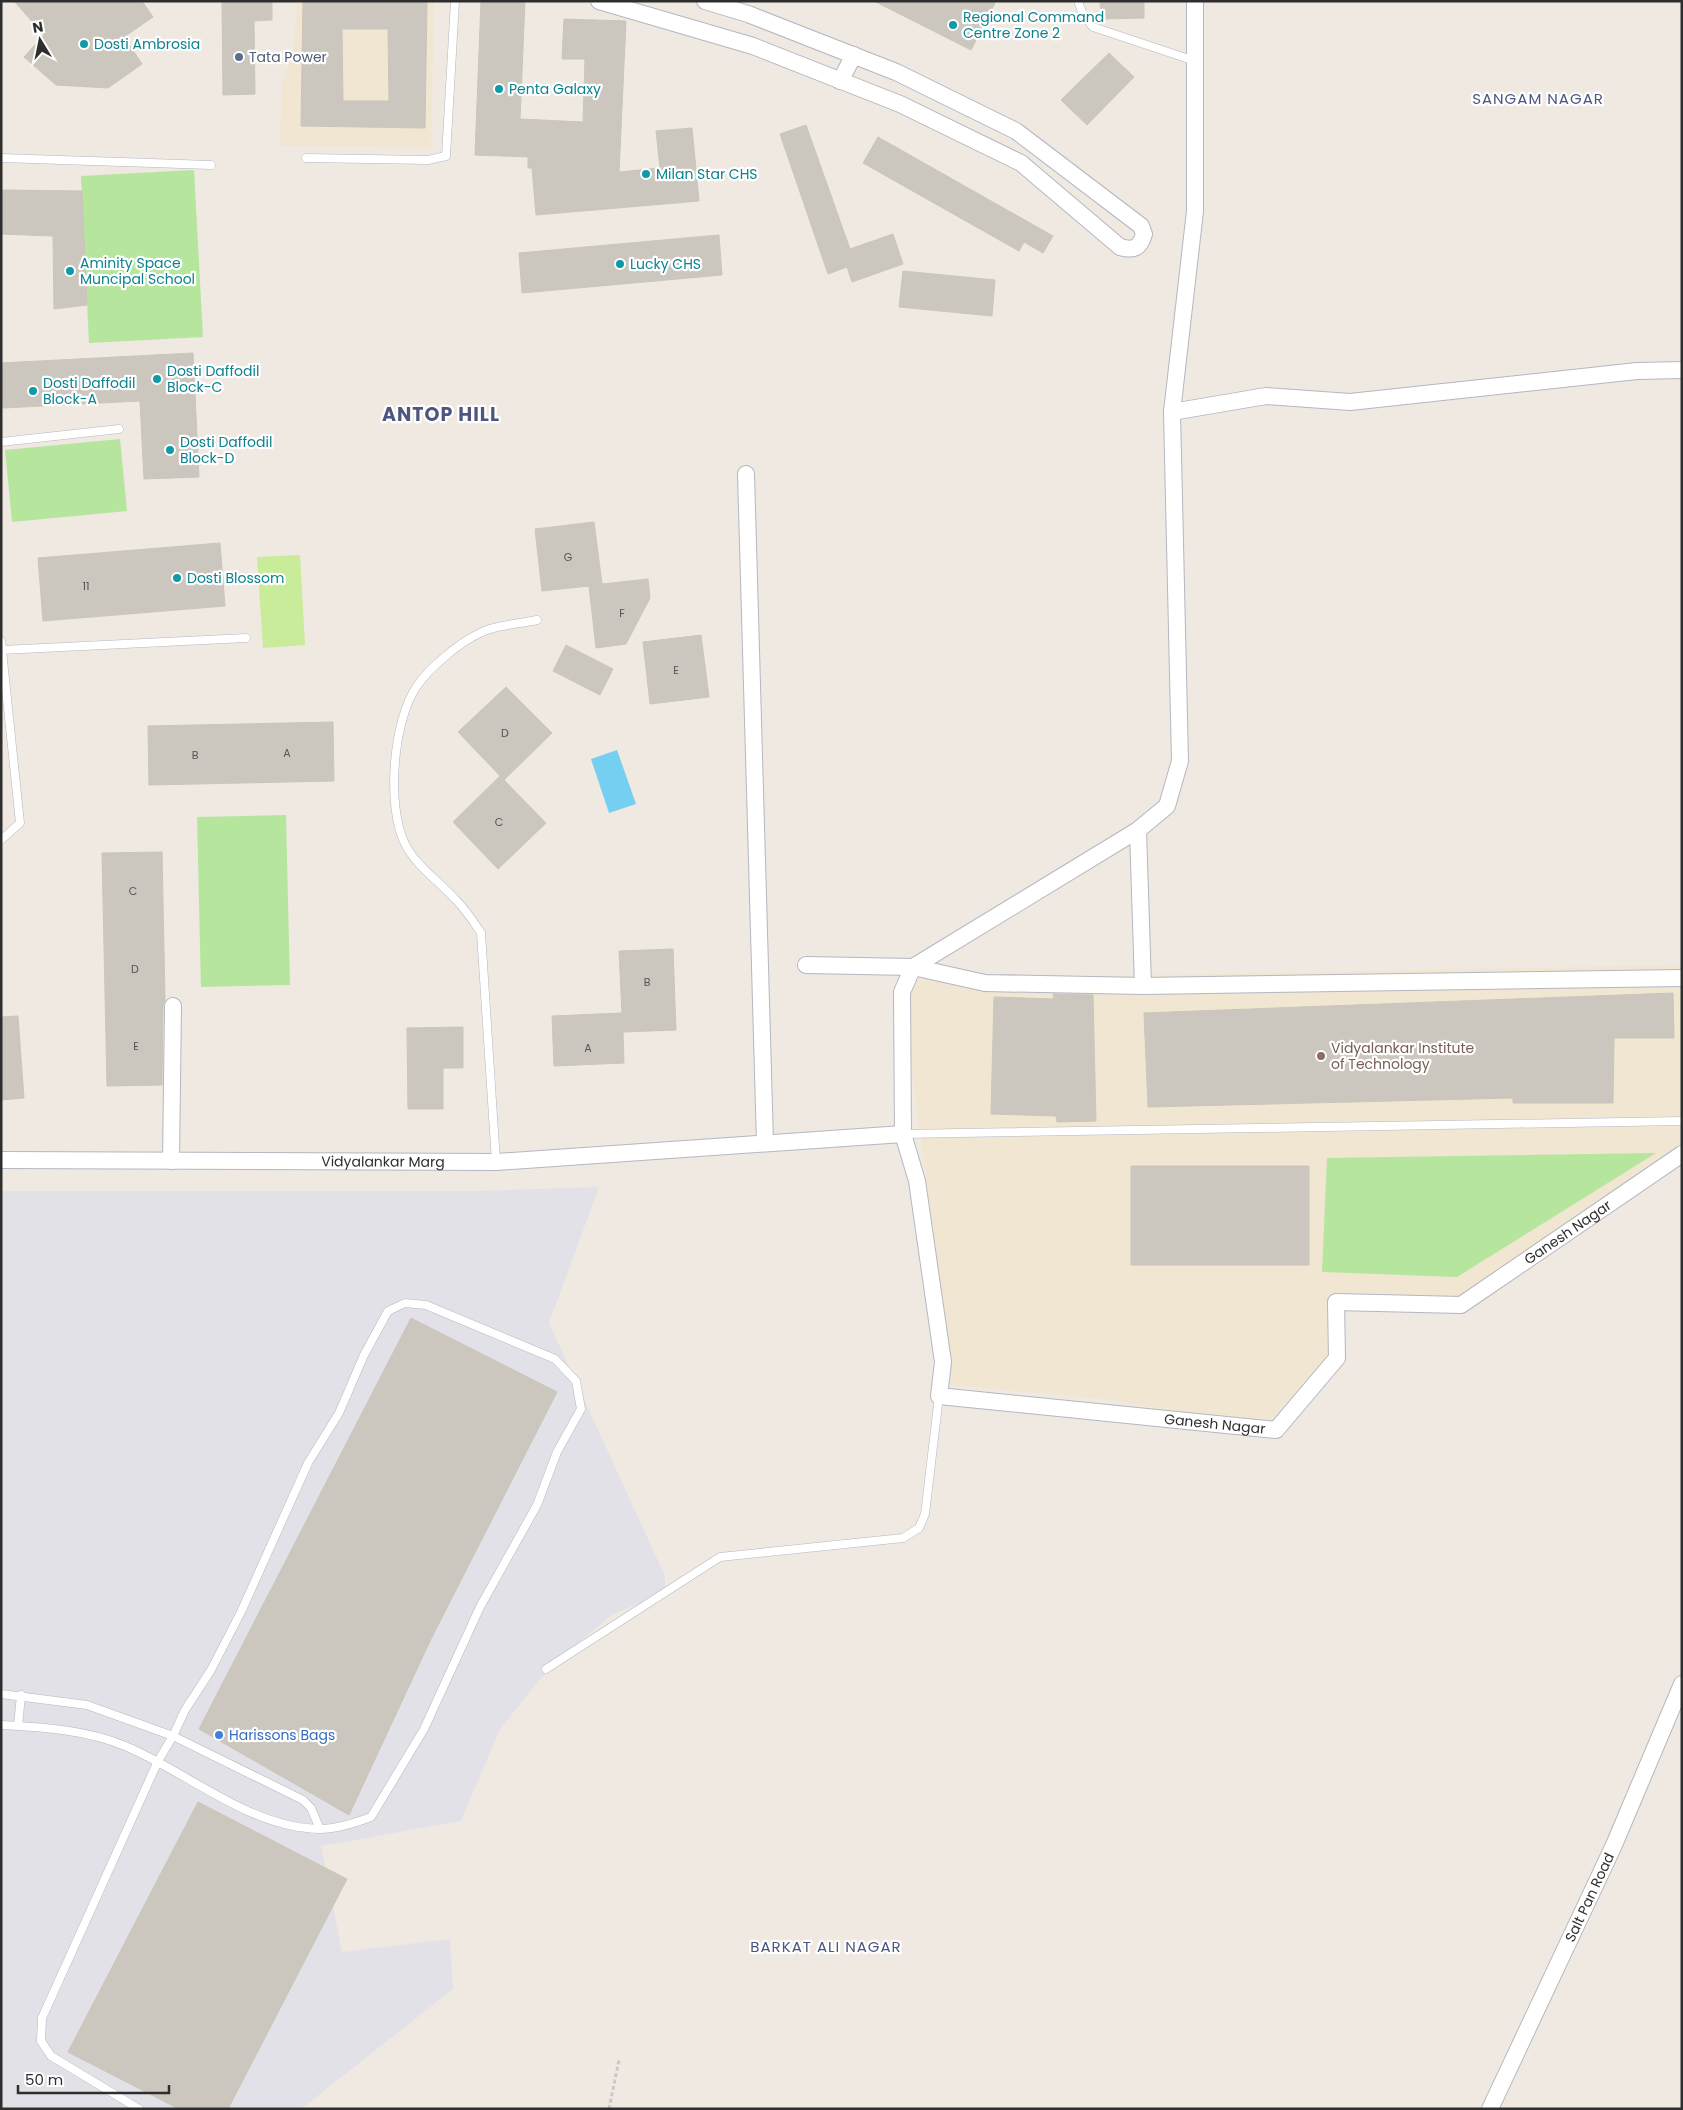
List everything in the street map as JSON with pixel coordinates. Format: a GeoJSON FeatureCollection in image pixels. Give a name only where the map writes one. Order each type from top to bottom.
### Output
{"type":"FeatureCollection","features":[{"type":"Feature","properties":{"kind":"street"},"geometry":{"type":"LineString","coordinates":[[599,1],[753,46],[900,104],[1021,163],[1120,246],[1131,250],[1140,246],[1144,234],[1141,226],[1016,131],[896,72],[748,14],[705,1]]}},
{"type":"Feature","properties":{"kind":"street"},"geometry":{"type":"LineString","coordinates":[[939,1396],[943,1362],[917,1182],[903,1134],[902,992],[913,968],[1138,830],[1167,806],[1180,761],[1172,412],[1195,212],[1195,1]]}},
{"type":"Feature","properties":{"kind":"street"},"geometry":{"type":"LineString","coordinates":[[840,81],[854,55]]}},
{"type":"Feature","properties":{"kind":"street"},"geometry":{"type":"LineString","coordinates":[[1172,412],[1266,396],[1350,402],[1637,371],[1682,370]]}},
{"type":"Feature","properties":{"kind":"street"},"geometry":{"type":"LineString","coordinates":[[746,474],[765,1143]]}},
{"type":"Feature","properties":{"kind":"street"},"geometry":{"type":"LineString","coordinates":[[1138,830],[1143,986]]}},
{"type":"Feature","properties":{"kind":"street"},"geometry":{"type":"LineString","coordinates":[[806,964],[913,968],[985,983],[1143,986],[1682,978]]}},
{"type":"Feature","properties":{"kind":"street"},"geometry":{"type":"LineString","coordinates":[[171,1161],[173,1006]]}},
{"type":"Feature","properties":{"kind":"street","name":"Vidyalankar Marg"},"geometry":{"type":"LineString","coordinates":[[1,1160],[496,1162],[903,1134]]}},
{"type":"Feature","properties":{"kind":"street","name":"Ganesh Nagar"},"geometry":{"type":"LineString","coordinates":[[939,1396],[1276,1430],[1337,1358],[1336,1302],[1461,1305],[1682,1154]]}},
{"type":"Feature","properties":{"kind":"street","name":"Salt Pan Road"},"geometry":{"type":"LineString","coordinates":[[1490,2109],[1614,1845],[1682,1684]]}},
{"type":"Feature","properties":{"kind":"lane"},"geometry":{"type":"LineString","coordinates":[[306,158],[428,160],[446,156],[454,1]]}},
{"type":"Feature","properties":{"kind":"lane"},"geometry":{"type":"LineString","coordinates":[[1078,1],[1083,15],[1093,27],[1196,62]]}},
{"type":"Feature","properties":{"kind":"lane"},"geometry":{"type":"LineString","coordinates":[[1,158],[211,165]]}},
{"type":"Feature","properties":{"kind":"lane"},"geometry":{"type":"LineString","coordinates":[[1,442],[119,429]]}},
{"type":"Feature","properties":{"kind":"lane"},"geometry":{"type":"LineString","coordinates":[[496,1162],[481,933],[470,914],[424,870],[405,844],[396,820],[393,772],[402,725],[417,686],[463,642],[479,633],[537,620]]}},
{"type":"Feature","properties":{"kind":"lane"},"geometry":{"type":"LineString","coordinates":[[2,650],[246,638]]}},
{"type":"Feature","properties":{"kind":"lane"},"geometry":{"type":"LineString","coordinates":[[1,641],[20,823],[1,840]]}},
{"type":"Feature","properties":{"kind":"lane"},"geometry":{"type":"LineString","coordinates":[[903,1134],[1682,1121]]}},
{"type":"Feature","properties":{"kind":"lane"},"geometry":{"type":"LineString","coordinates":[[1,1725],[73,1732],[123,1745],[158,1761],[263,1819],[320,1829],[349,1825],[372,1817],[424,1729],[480,1607],[538,1505],[557,1452],[580,1409],[576,1381],[554,1359],[426,1305],[405,1303],[388,1312],[364,1355],[339,1413],[308,1463],[241,1612],[212,1670],[185,1710],[173,1736],[158,1761],[42,2018],[41,2041],[51,2056],[139,2109]]}},
{"type":"Feature","properties":{"kind":"lane"},"geometry":{"type":"LineString","coordinates":[[546,1669],[720,1557],[902,1538],[919,1528],[925,1514],[939,1396]]}},
{"type":"Feature","properties":{"kind":"lane"},"geometry":{"type":"LineString","coordinates":[[1,1694],[21,1695],[87,1705],[173,1736],[303,1800],[311,1808],[320,1829]]}},
{"type":"Feature","properties":{"kind":"lane"},"geometry":{"type":"LineString","coordinates":[[18,1726],[21,1695]]}},
{"type":"Feature","properties":{"kind":"path"},"geometry":{"type":"LineString","coordinates":[[609,2109],[620,2060]]}},
{"type":"Feature","properties":{"kind":"shaded area"},"geometry":{"type":"Polygon","coordinates":[[[297,1],[434,1],[431,147],[280,146],[282,83],[293,54],[297,1]]]}},
{"type":"Feature","properties":{"kind":"shaded area"},"geometry":{"type":"Polygon","coordinates":[[[1682,965],[1682,1154],[1461,1305],[1336,1302],[1337,1358],[1276,1430],[1113,1400],[950,1385],[951,1371],[902,992],[906,980],[1682,965]]]}},
{"type":"Feature","properties":{"kind":"shaded area"},"geometry":{"type":"Polygon","coordinates":[[[599,1187],[549,1323],[665,1576],[665,1593],[613,1614],[566,1653],[535,1685],[499,1731],[461,1821],[321,1846],[342,1952],[450,1939],[453,1989],[301,2109],[1,2109],[1,1191],[481,1191],[599,1187]]]}},
{"type":"Feature","properties":{"kind":"green space"},"geometry":{"type":"Polygon","coordinates":[[[194,170],[203,337],[89,343],[81,176],[194,170]]]}},
{"type":"Feature","properties":{"kind":"green space"},"geometry":{"type":"Polygon","coordinates":[[[120,439],[127,511],[12,522],[5,450],[120,439]]]}},
{"type":"Feature","properties":{"kind":"green space"},"geometry":{"type":"Polygon","coordinates":[[[300,555],[305,645],[263,648],[257,557],[300,555]]]}},
{"type":"Feature","properties":{"kind":"green space"},"geometry":{"type":"Polygon","coordinates":[[[286,815],[290,985],[201,987],[197,817],[286,815]]]}},
{"type":"Feature","properties":{"kind":"green space"},"geometry":{"type":"Polygon","coordinates":[[[1656,1153],[1457,1277],[1322,1272],[1327,1158],[1656,1153]]]}},
{"type":"Feature","properties":{"kind":"water"},"geometry":{"type":"Polygon","coordinates":[[[617,750],[636,804],[609,813],[591,759],[617,750]]]}},
{"type":"Feature","properties":{"kind":"building","name":"Dosti Ambrosia"},"geometry":{"type":"Polygon","coordinates":[[[14,1],[142,1],[153,17],[124,37],[142,64],[108,88],[56,85],[24,57],[44,35],[14,1]]]}},
{"type":"Feature","properties":{"kind":"building","name":"Tata Power"},"geometry":{"type":"Polygon","coordinates":[[[222,1],[272,1],[272,20],[254,21],[255,94],[223,95],[222,1]]]}},
{"type":"Feature","properties":{"kind":"building"},"geometry":{"type":"Polygon","coordinates":[[[303,1],[427,2],[425,128],[301,126],[303,1]],[[342,29],[343,101],[389,101],[388,29],[342,29]]]}},
{"type":"Feature","properties":{"kind":"building","name":"Penta Galaxy"},"geometry":{"type":"Polygon","coordinates":[[[481,1],[525,1],[520,119],[583,122],[585,59],[562,59],[564,19],[626,21],[619,172],[660,168],[656,131],[692,128],[699,201],[536,215],[532,168],[528,168],[528,157],[475,155],[481,1]]]}},
{"type":"Feature","properties":{"kind":"building","name":"Regional Command Centre Zone 2"},"geometry":{"type":"Polygon","coordinates":[[[874,1],[996,1],[971,50],[874,1]]]}},
{"type":"Feature","properties":{"kind":"building"},"geometry":{"type":"Polygon","coordinates":[[[1100,1],[1144,1],[1144,18],[1101,19],[1100,1]]]}},
{"type":"Feature","properties":{"kind":"building"},"geometry":{"type":"Polygon","coordinates":[[[1109,53],[1134,77],[1087,125],[1061,100],[1109,53]]]}},
{"type":"Feature","properties":{"kind":"building"},"geometry":{"type":"Polygon","coordinates":[[[806,125],[850,249],[893,234],[903,264],[852,282],[847,267],[828,274],[780,134],[806,125]]]}},
{"type":"Feature","properties":{"kind":"building"},"geometry":{"type":"Polygon","coordinates":[[[878,137],[1053,236],[1043,253],[1024,242],[1019,251],[863,163],[878,137]]]}},
{"type":"Feature","properties":{"kind":"building","name":"Aminity Space Muncipal School"},"geometry":{"type":"Polygon","coordinates":[[[1,190],[82,191],[87,305],[54,309],[53,236],[1,234],[1,190]]]}},
{"type":"Feature","properties":{"kind":"building","name":"Lucky CHS"},"geometry":{"type":"Polygon","coordinates":[[[719,235],[722,275],[522,293],[519,253],[719,235]]]}},
{"type":"Feature","properties":{"kind":"building"},"geometry":{"type":"Polygon","coordinates":[[[903,271],[995,280],[992,316],[899,307],[903,271]]]}},
{"type":"Feature","properties":{"kind":"building"},"geometry":{"type":"Polygon","coordinates":[[[193,353],[199,477],[144,479],[140,401],[3,408],[1,363],[193,353]]]}},
{"type":"Feature","properties":{"kind":"building"},"geometry":{"type":"Polygon","coordinates":[[[594,522],[602,584],[648,579],[650,598],[626,644],[596,648],[589,586],[542,591],[535,529],[594,522]]]}},
{"type":"Feature","properties":{"kind":"building"},"geometry":{"type":"Polygon","coordinates":[[[220,543],[225,606],[43,621],[38,558],[220,543]]]}},
{"type":"Feature","properties":{"kind":"building"},"geometry":{"type":"Polygon","coordinates":[[[701,635],[709,697],[650,704],[643,642],[701,635]]]}},
{"type":"Feature","properties":{"kind":"building"},"geometry":{"type":"Polygon","coordinates":[[[566,645],[613,669],[600,695],[553,671],[566,645]]]}},
{"type":"Feature","properties":{"kind":"building"},"geometry":{"type":"Polygon","coordinates":[[[506,687],[552,733],[504,780],[458,732],[506,687]]]}},
{"type":"Feature","properties":{"kind":"building"},"geometry":{"type":"Polygon","coordinates":[[[333,722],[334,781],[149,785],[148,726],[333,722]]]}},
{"type":"Feature","properties":{"kind":"building"},"geometry":{"type":"Polygon","coordinates":[[[500,776],[546,823],[498,869],[453,822],[500,776]]]}},
{"type":"Feature","properties":{"kind":"building"},"geometry":{"type":"Polygon","coordinates":[[[162,852],[165,1000],[163,1006],[162,1085],[107,1086],[102,853],[162,852]]]}},
{"type":"Feature","properties":{"kind":"building"},"geometry":{"type":"Polygon","coordinates":[[[673,949],[676,1030],[623,1032],[624,1063],[554,1066],[552,1016],[622,1013],[619,951],[673,949]]]}},
{"type":"Feature","properties":{"kind":"building","name":"Vidyalankar Institute of Technology"},"geometry":{"type":"Polygon","coordinates":[[[1673,993],[1674,1038],[1614,1038],[1613,1103],[1513,1103],[1513,1098],[1148,1107],[1144,1013],[1673,993]]]}},
{"type":"Feature","properties":{"kind":"building"},"geometry":{"type":"Polygon","coordinates":[[[1053,994],[1093,995],[1096,1121],[1057,1122],[1056,1116],[991,1114],[994,997],[1054,999],[1053,994]]]}},
{"type":"Feature","properties":{"kind":"building"},"geometry":{"type":"Polygon","coordinates":[[[18,1016],[24,1098],[1,1100],[1,1017],[18,1016]]]}},
{"type":"Feature","properties":{"kind":"building"},"geometry":{"type":"Polygon","coordinates":[[[463,1027],[463,1068],[443,1068],[443,1109],[408,1109],[407,1028],[463,1027]]]}},
{"type":"Feature","properties":{"kind":"building"},"geometry":{"type":"Polygon","coordinates":[[[1131,1166],[1309,1166],[1309,1265],[1131,1265],[1131,1166]]]}},
{"type":"Feature","properties":{"kind":"building"},"geometry":{"type":"Polygon","coordinates":[[[411,1318],[557,1392],[431,1639],[349,1815],[199,1729],[411,1318]]]}},
{"type":"Feature","properties":{"kind":"building"},"geometry":{"type":"Polygon","coordinates":[[[198,1802],[347,1879],[228,2109],[179,2109],[68,2052],[198,1802]]]}},
{"type":"Feature","properties":{"kind":"place","name":"Regional Command Centre Zone 2"},"geometry":{"type":"Point","coordinates":[953,25]}},
{"type":"Feature","properties":{"kind":"place","name":"Dosti Ambrosia"},"geometry":{"type":"Point","coordinates":[84,44]}},
{"type":"Feature","properties":{"kind":"place","name":"Tata Power"},"geometry":{"type":"Point","coordinates":[239,57]}},
{"type":"Feature","properties":{"kind":"place","name":"Penta Galaxy"},"geometry":{"type":"Point","coordinates":[499,89]}},
{"type":"Feature","properties":{"kind":"place","name":"Milan Star CHS"},"geometry":{"type":"Point","coordinates":[646,174]}},
{"type":"Feature","properties":{"kind":"place","name":"Lucky CHS"},"geometry":{"type":"Point","coordinates":[620,264]}},
{"type":"Feature","properties":{"kind":"place","name":"Aminity Space Muncipal School"},"geometry":{"type":"Point","coordinates":[70,271]}},
{"type":"Feature","properties":{"kind":"place","name":"Dosti Daffodil Block-C"},"geometry":{"type":"Point","coordinates":[157,379]}},
{"type":"Feature","properties":{"kind":"place","name":"Dosti Daffodil Block-A"},"geometry":{"type":"Point","coordinates":[33,391]}},
{"type":"Feature","properties":{"kind":"place","name":"Dosti Daffodil Block-D"},"geometry":{"type":"Point","coordinates":[170,450]}},
{"type":"Feature","properties":{"kind":"place","name":"Dosti Blossom"},"geometry":{"type":"Point","coordinates":[177,578]}},
{"type":"Feature","properties":{"kind":"place","name":"Vidyalankar Institute of Technology"},"geometry":{"type":"Point","coordinates":[1321,1056]}},
{"type":"Feature","properties":{"kind":"place","name":"Harissons Bags"},"geometry":{"type":"Point","coordinates":[219,1735]}},
{"type":"Feature","properties":{"kind":"district","name":"SANGAM NAGAR"},"geometry":{"type":"Point","coordinates":[1538,99]}},
{"type":"Feature","properties":{"kind":"district","name":"ANTOP HILL"},"geometry":{"type":"Point","coordinates":[441,414]}},
{"type":"Feature","properties":{"kind":"district","name":"BARKAT ALI NAGAR"},"geometry":{"type":"Point","coordinates":[826,1947]}}]}
